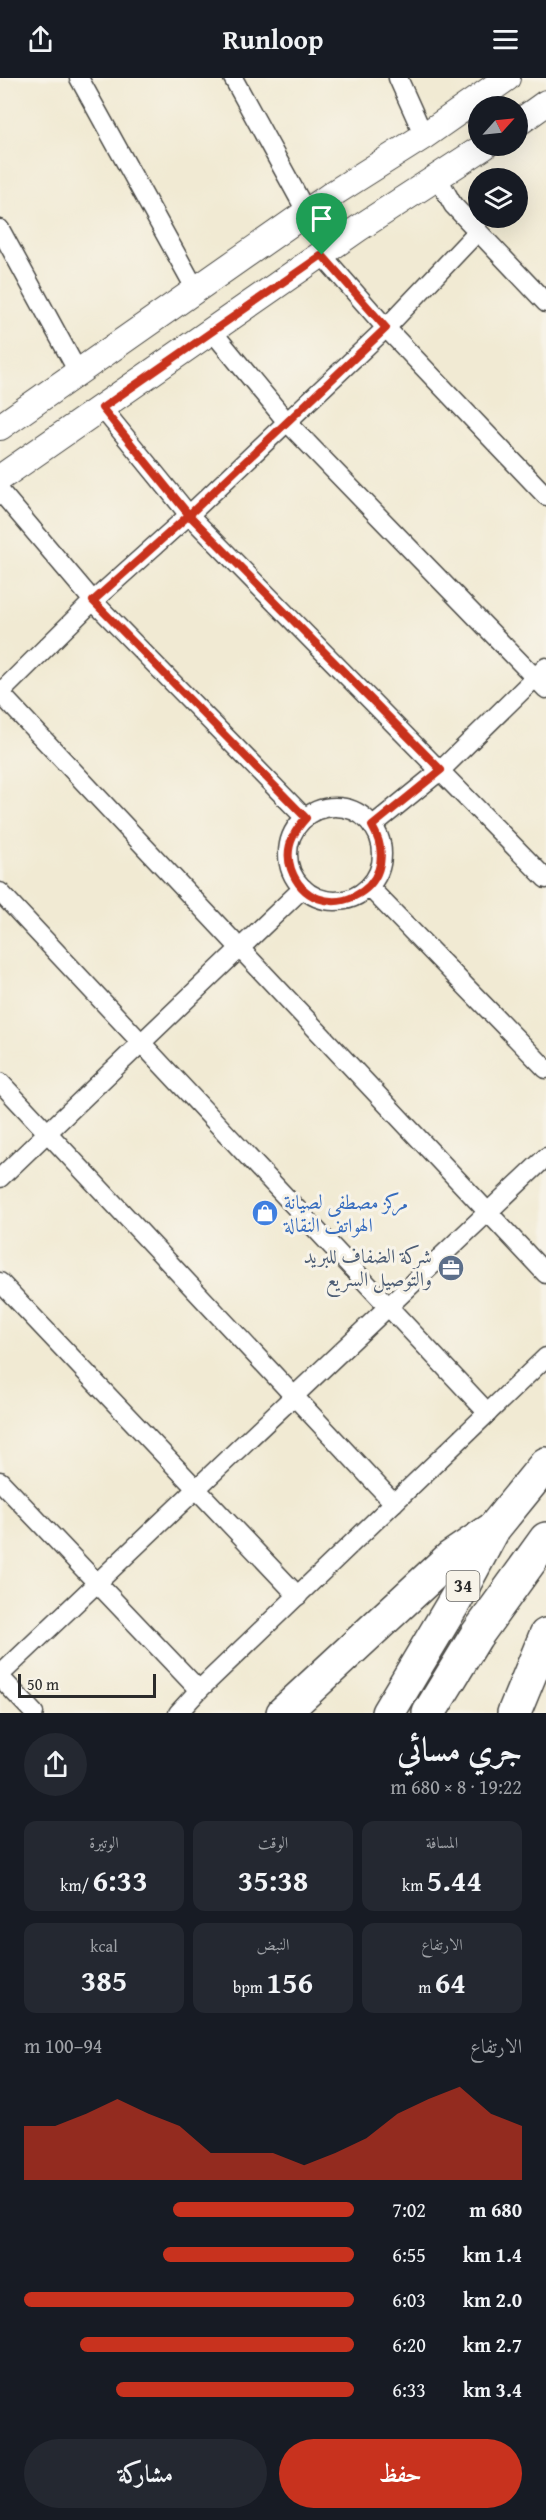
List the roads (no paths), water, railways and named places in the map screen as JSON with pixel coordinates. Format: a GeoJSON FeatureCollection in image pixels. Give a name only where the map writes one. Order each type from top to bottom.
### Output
{"type":"FeatureCollection","features":[{"type":"Feature","properties":{"kind":"highway","name":"34"},"geometry":{"type":"LineString","coordinates":[[388,1713],[456,1599],[494,1528],[546,1464]]}},
{"type":"Feature","properties":{"kind":"highway"},"geometry":{"type":"LineString","coordinates":[[283,1713],[450,1558],[494,1528]]}},
{"type":"Feature","properties":{"kind":"highway","name":"34"},"geometry":{"type":"LineString","coordinates":[[429,1713],[476,1636],[546,1539]]}},
{"type":"Feature","properties":{"kind":"highway"},"geometry":{"type":"LineString","coordinates":[[514,1713],[546,1635]]}},
{"type":"Feature","properties":{"kind":"street"},"geometry":{"type":"LineString","coordinates":[[80,78],[196,290]]}},
{"type":"Feature","properties":{"kind":"street"},"geometry":{"type":"LineString","coordinates":[[233,78],[307,213]]}},
{"type":"Feature","properties":{"kind":"street"},"geometry":{"type":"LineString","coordinates":[[398,78],[424,136]]}},
{"type":"Feature","properties":{"kind":"street"},"geometry":{"type":"LineString","coordinates":[[0,427],[334,193],[424,136],[507,78]]}},
{"type":"Feature","properties":{"kind":"street"},"geometry":{"type":"LineString","coordinates":[[528,116],[546,103]]}},
{"type":"Feature","properties":{"kind":"street"},"geometry":{"type":"LineString","coordinates":[[0,478],[359,228],[470,156]]}},
{"type":"Feature","properties":{"kind":"street"},"geometry":{"type":"LineString","coordinates":[[438,178],[453,205],[546,303]]}},
{"type":"Feature","properties":{"kind":"street"},"geometry":{"type":"LineString","coordinates":[[0,229],[78,372]]}},
{"type":"Feature","properties":{"kind":"street"},"geometry":{"type":"LineString","coordinates":[[478,231],[386,328],[189,515],[93,601],[0,693],[546,1274]]}},
{"type":"Feature","properties":{"kind":"street"},"geometry":{"type":"LineString","coordinates":[[322,255],[386,328],[546,496]]}},
{"type":"Feature","properties":{"kind":"street"},"geometry":{"type":"LineString","coordinates":[[212,331],[287,422],[542,678],[441,770],[372,826]]}},
{"type":"Feature","properties":{"kind":"street"},"geometry":{"type":"LineString","coordinates":[[102,408],[189,515],[546,879]]}},
{"type":"Feature","properties":{"kind":"street"},"geometry":{"type":"LineString","coordinates":[[0,491],[93,601],[306,818]]}},
{"type":"Feature","properties":{"kind":"street"},"geometry":{"type":"LineString","coordinates":[[333,807],[348,809],[362,816],[372,826],[379,837],[381,864],[377,876],[369,887],[354,897],[336,901],[312,896],[303,888],[292,872],[289,852],[291,839],[306,818],[318,811],[333,807]]}},
{"type":"Feature","properties":{"kind":"street"},"geometry":{"type":"LineString","coordinates":[[369,887],[546,1069]]}},
{"type":"Feature","properties":{"kind":"street"},"geometry":{"type":"LineString","coordinates":[[0,1178],[303,888]]}},
{"type":"Feature","properties":{"kind":"street"},"geometry":{"type":"LineString","coordinates":[[0,892],[488,1413]]}},
{"type":"Feature","properties":{"kind":"street"},"geometry":{"type":"LineString","coordinates":[[0,1082],[394,1503]]}},
{"type":"Feature","properties":{"kind":"street"},"geometry":{"type":"LineString","coordinates":[[34,1713],[0,1676],[546,1157]]}},
{"type":"Feature","properties":{"kind":"street"},"geometry":{"type":"LineString","coordinates":[[0,1282],[298,1596]]}},
{"type":"Feature","properties":{"kind":"street"},"geometry":{"type":"LineString","coordinates":[[178,1713],[199,1690],[546,1357]]}},
{"type":"Feature","properties":{"kind":"street"},"geometry":{"type":"LineString","coordinates":[[0,1481],[199,1690]]}},
{"type":"Feature","properties":{"kind":"place","name":"مركز مصطفى لصيانة الهواتف النقالة"},"geometry":{"type":"Point","coordinates":[265,1213]}},
{"type":"Feature","properties":{"kind":"place","name":"شركة الضفاف للبريد والتوصيل السريع"},"geometry":{"type":"Point","coordinates":[451,1268]}}]}
